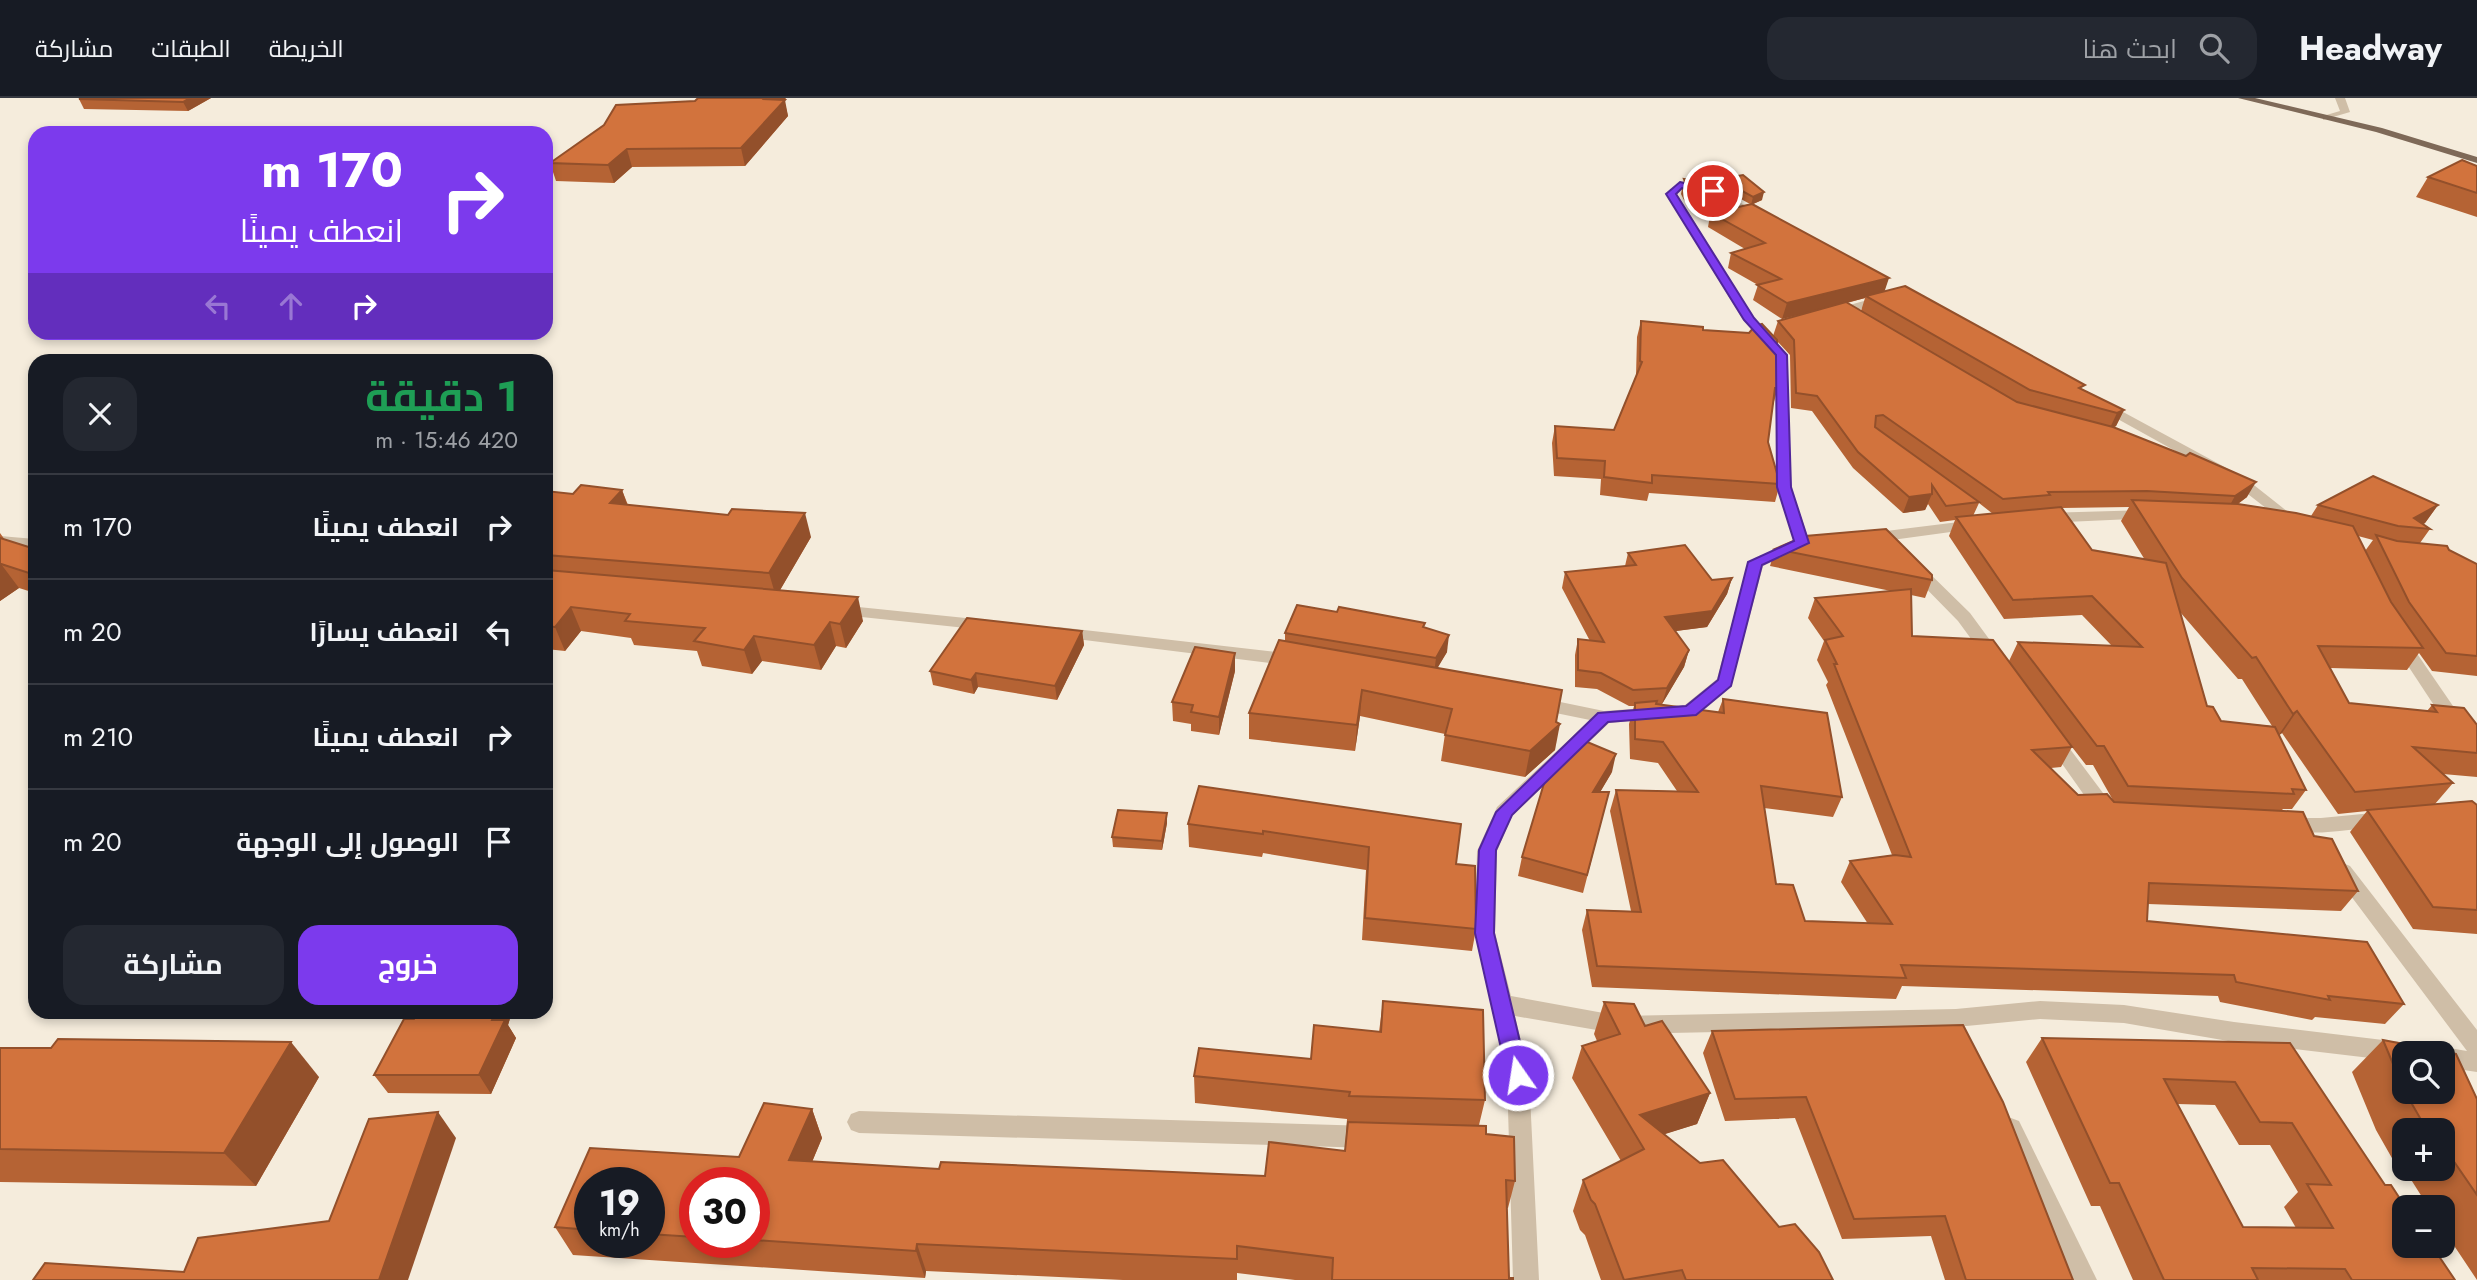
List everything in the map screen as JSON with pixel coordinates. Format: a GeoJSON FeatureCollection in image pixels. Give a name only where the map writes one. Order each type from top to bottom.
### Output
{"type":"FeatureCollection","features":[{"type":"Feature","properties":{"kind":"main road"},"geometry":{"type":"LineString","coordinates":[[2243,98],[2379,130],[2477,160]]}},
{"type":"Feature","properties":{"kind":"street"},"geometry":{"type":"LineString","coordinates":[[2326,118],[2345,112],[2340,98]]}},
{"type":"Feature","properties":{"kind":"street"},"geometry":{"type":"LineString","coordinates":[[1515,699],[1604,717],[1690,711],[1725,682],[1756,562],[1809,542],[1784,487],[1782,355],[1765,329],[1749,320],[1671,194],[1680,185],[1713,191],[1772,224]]}},
{"type":"Feature","properties":{"kind":"street"},"geometry":{"type":"LineString","coordinates":[[1819,315],[1902,295],[1878,282]]}},
{"type":"Feature","properties":{"kind":"street"},"geometry":{"type":"LineString","coordinates":[[1843,309],[1866,323]]}},
{"type":"Feature","properties":{"kind":"street"},"geometry":{"type":"LineString","coordinates":[[2084,395],[2240,481],[2307,531],[2263,524]]}},
{"type":"Feature","properties":{"kind":"street"},"geometry":{"type":"LineString","coordinates":[[2152,447],[2205,462]]}},
{"type":"Feature","properties":{"kind":"street"},"geometry":{"type":"LineString","coordinates":[[1856,539],[1992,523],[1970,507]]}},
{"type":"Feature","properties":{"kind":"street"},"geometry":{"type":"LineString","coordinates":[[2023,519],[2164,515]]}},
{"type":"Feature","properties":{"kind":"street"},"geometry":{"type":"LineString","coordinates":[[1883,537],[1964,617],[2004,672]]}},
{"type":"Feature","properties":{"kind":"street"},"geometry":{"type":"LineString","coordinates":[[0,541],[28,543]]}},
{"type":"Feature","properties":{"kind":"street"},"geometry":{"type":"LineString","coordinates":[[825,609],[1006,627]]}},
{"type":"Feature","properties":{"kind":"street"},"geometry":{"type":"LineString","coordinates":[[1033,630],[1317,663]]}},
{"type":"Feature","properties":{"kind":"street"},"geometry":{"type":"LineString","coordinates":[[2393,633],[2477,755]]}},
{"type":"Feature","properties":{"kind":"street"},"geometry":{"type":"LineString","coordinates":[[1526,1280],[1518,1075],[1485,933],[1488,850],[1504,812],[1604,717]]}},
{"type":"Feature","properties":{"kind":"street"},"geometry":{"type":"LineString","coordinates":[[2045,727],[2109,815],[2122,816]]}},
{"type":"Feature","properties":{"kind":"street"},"geometry":{"type":"LineString","coordinates":[[2267,822],[2307,824],[2399,818]]}},
{"type":"Feature","properties":{"kind":"street"},"geometry":{"type":"LineString","coordinates":[[2307,824],[2477,1047]]}},
{"type":"Feature","properties":{"kind":"street"},"geometry":{"type":"LineString","coordinates":[[1501,1004],[1620,1025],[1956,1018],[2040,1010],[2112,1013],[2392,1051]]}},
{"type":"Feature","properties":{"kind":"street"},"geometry":{"type":"LineString","coordinates":[[1956,1018],[1968,1041]]}},
{"type":"Feature","properties":{"kind":"street"},"geometry":{"type":"LineString","coordinates":[[2263,1035],[2279,1058]]}},
{"type":"Feature","properties":{"kind":"street"},"geometry":{"type":"LineString","coordinates":[[2455,1059],[2477,1062]]}},
{"type":"Feature","properties":{"kind":"street"},"geometry":{"type":"LineString","coordinates":[[2001,1109],[2084,1280]]}},
{"type":"Feature","properties":{"kind":"street"},"geometry":{"type":"LineString","coordinates":[[859,1122],[1396,1138]]}},
{"type":"Feature","properties":{"kind":"street"},"geometry":{"type":"LineString","coordinates":[[1493,1140],[1520,1141]]}},
{"type":"Feature","properties":{"kind":"building"},"geometry":{"type":"Polygon","coordinates":[[[190,98],[183,102],[79,99],[190,98]]]}},
{"type":"Feature","properties":{"kind":"building"},"geometry":{"type":"Polygon","coordinates":[[[698,98],[785,100],[741,148],[627,149],[608,165],[553,163],[604,125],[616,105],[695,101],[698,98]]]}},
{"type":"Feature","properties":{"kind":"building"},"geometry":{"type":"Polygon","coordinates":[[[2462,160],[2477,166],[2477,193],[2428,177],[2462,160]]]}},
{"type":"Feature","properties":{"kind":"building"},"geometry":{"type":"Polygon","coordinates":[[[1743,175],[1764,192],[1753,197],[1720,179],[1743,175]]]}},
{"type":"Feature","properties":{"kind":"building"},"geometry":{"type":"Polygon","coordinates":[[[1684,179],[1713,182],[1739,196],[1720,204],[1687,185],[1684,179]]]}},
{"type":"Feature","properties":{"kind":"building"},"geometry":{"type":"Polygon","coordinates":[[[1752,204],[1889,278],[1787,303],[1757,285],[1781,279],[1731,253],[1765,243],[1711,213],[1752,204]]]}},
{"type":"Feature","properties":{"kind":"building"},"geometry":{"type":"Polygon","coordinates":[[[1905,286],[2085,385],[2079,388],[2124,410],[2117,413],[2030,390],[1866,296],[1905,286]]]}},
{"type":"Feature","properties":{"kind":"building"},"geometry":{"type":"Polygon","coordinates":[[[1846,302],[2017,402],[2113,427],[2186,456],[2190,453],[2256,482],[2235,496],[2147,491],[2048,492],[2050,495],[2003,499],[1883,415],[1876,416],[1875,427],[1979,502],[1946,506],[1932,485],[1932,494],[1909,497],[1858,452],[1817,396],[1796,393],[1794,340],[1778,321],[1846,302]]]}},
{"type":"Feature","properties":{"kind":"building"},"geometry":{"type":"Polygon","coordinates":[[[1641,321],[1749,333],[1755,326],[1762,324],[1777,340],[1778,388],[1775,388],[1768,442],[1780,484],[1652,475],[1652,483],[1604,477],[1605,461],[1557,458],[1555,426],[1614,430],[1642,362],[1641,321]]]}},
{"type":"Feature","properties":{"kind":"building"},"geometry":{"type":"Polygon","coordinates":[[[2373,476],[2438,505],[2414,518],[2430,529],[2398,526],[2318,505],[2373,476]]]}},
{"type":"Feature","properties":{"kind":"building"},"geometry":{"type":"Polygon","coordinates":[[[581,485],[622,490],[610,503],[728,515],[732,509],[805,513],[769,573],[553,556],[553,492],[573,494],[581,485]]]}},
{"type":"Feature","properties":{"kind":"building"},"geometry":{"type":"Polygon","coordinates":[[[2132,500],[2238,504],[2353,526],[2391,602],[2423,648],[2318,646],[2349,703],[2437,712],[2432,705],[2464,708],[2477,725],[2477,753],[2413,747],[2453,783],[2355,792],[2297,711],[2293,714],[2256,657],[2252,658],[2182,578],[2132,500]]]}},
{"type":"Feature","properties":{"kind":"building"},"geometry":{"type":"Polygon","coordinates":[[[2061,507],[2092,550],[2166,563],[2207,706],[2213,707],[2221,721],[2275,727],[2306,790],[2292,789],[2294,794],[2128,786],[2104,746],[2097,746],[2018,642],[2142,647],[2092,596],[2013,600],[1956,517],[2061,507]]]}},
{"type":"Feature","properties":{"kind":"building"},"geometry":{"type":"Polygon","coordinates":[[[1886,529],[1932,575],[1932,580],[1775,549],[1805,536],[1886,529]]]}},
{"type":"Feature","properties":{"kind":"building"},"geometry":{"type":"Polygon","coordinates":[[[2376,535],[2397,541],[2447,546],[2449,550],[2477,564],[2477,656],[2446,653],[2409,602],[2376,535]]]}},
{"type":"Feature","properties":{"kind":"building"},"geometry":{"type":"Polygon","coordinates":[[[0,538],[28,547],[28,573],[0,565],[0,538]]]}},
{"type":"Feature","properties":{"kind":"building"},"geometry":{"type":"Polygon","coordinates":[[[1685,545],[1712,580],[1732,578],[1712,611],[1665,617],[1689,650],[1667,688],[1633,690],[1601,673],[1578,670],[1578,639],[1604,642],[1565,572],[1636,565],[1628,553],[1685,545]]]}},
{"type":"Feature","properties":{"kind":"building"},"geometry":{"type":"Polygon","coordinates":[[[553,571],[858,597],[840,624],[830,622],[814,645],[754,636],[744,650],[694,641],[705,628],[625,621],[630,614],[571,607],[555,627],[553,571]]]}},
{"type":"Feature","properties":{"kind":"building"},"geometry":{"type":"Polygon","coordinates":[[[1911,589],[1912,636],[1993,640],[2072,747],[2032,750],[2078,795],[2107,794],[2114,802],[2303,812],[2314,836],[2332,839],[2358,891],[2149,883],[2147,921],[2367,942],[2404,1004],[2328,996],[2330,1000],[2236,982],[2234,975],[1901,965],[1906,978],[1597,966],[1587,910],[1641,912],[1616,790],[1698,792],[1663,742],[1635,739],[1635,703],[1657,701],[1656,704],[1724,713],[1723,699],[1827,713],[1842,797],[1761,786],[1776,884],[1793,885],[1805,921],[1892,924],[1850,861],[1895,855],[1911,857],[1834,664],[1837,664],[1825,640],[1843,636],[1815,598],[1911,589]]]}},
{"type":"Feature","properties":{"kind":"building"},"geometry":{"type":"Polygon","coordinates":[[[1297,605],[1337,612],[1339,607],[1425,623],[1423,627],[1449,635],[1436,658],[1285,633],[1297,605]]]}},
{"type":"Feature","properties":{"kind":"building"},"geometry":{"type":"Polygon","coordinates":[[[967,618],[1082,631],[1055,686],[976,673],[971,680],[930,671],[967,618]]]}},
{"type":"Feature","properties":{"kind":"building"},"geometry":{"type":"Polygon","coordinates":[[[1279,640],[1562,690],[1556,722],[1560,724],[1530,751],[1445,735],[1452,709],[1362,690],[1357,725],[1249,713],[1279,640]]]}},
{"type":"Feature","properties":{"kind":"building"},"geometry":{"type":"Polygon","coordinates":[[[1195,647],[1235,653],[1219,717],[1191,712],[1193,705],[1172,702],[1195,647]]]}},
{"type":"Feature","properties":{"kind":"building"},"geometry":{"type":"Polygon","coordinates":[[[1580,739],[1616,754],[1593,792],[1609,792],[1587,875],[1522,857],[1548,770],[1580,739]]]}},
{"type":"Feature","properties":{"kind":"building"},"geometry":{"type":"Polygon","coordinates":[[[1199,786],[1461,824],[1456,864],[1475,866],[1476,929],[1365,918],[1369,847],[1263,831],[1263,834],[1188,824],[1199,786]]]}},
{"type":"Feature","properties":{"kind":"building"},"geometry":{"type":"Polygon","coordinates":[[[2472,801],[2477,805],[2477,910],[2433,907],[2367,810],[2472,801]]]}},
{"type":"Feature","properties":{"kind":"building"},"geometry":{"type":"Polygon","coordinates":[[[1118,810],[1167,813],[1162,841],[1112,837],[1118,810]]]}},
{"type":"Feature","properties":{"kind":"building"},"geometry":{"type":"Polygon","coordinates":[[[1383,1001],[1483,1010],[1485,1100],[1349,1096],[1350,1092],[1194,1076],[1199,1048],[1311,1059],[1314,1025],[1381,1032],[1383,1001]]]}},
{"type":"Feature","properties":{"kind":"building"},"geometry":{"type":"Polygon","coordinates":[[[1604,1002],[1634,1004],[1645,1026],[1662,1021],[1710,1093],[1640,1115],[1700,1163],[1723,1160],[1779,1227],[1795,1224],[1819,1252],[1833,1280],[1686,1280],[1682,1270],[1624,1280],[1583,1180],[1644,1149],[1582,1046],[1620,1034],[1604,1002]]]}},
{"type":"Feature","properties":{"kind":"building"},"geometry":{"type":"Polygon","coordinates":[[[404,1019],[505,1020],[479,1075],[374,1075],[404,1019]]]}},
{"type":"Feature","properties":{"kind":"building"},"geometry":{"type":"Polygon","coordinates":[[[1963,1025],[2003,1102],[2073,1280],[1966,1280],[1945,1216],[1854,1219],[1806,1097],[1735,1099],[1712,1031],[1963,1025]]]}},
{"type":"Feature","properties":{"kind":"building"},"geometry":{"type":"Polygon","coordinates":[[[2042,1038],[2290,1043],[2385,1185],[2391,1185],[2398,1195],[2392,1195],[2392,1258],[2440,1258],[2455,1280],[2352,1280],[2345,1269],[2252,1268],[2258,1280],[2164,1280],[2119,1183],[2110,1183],[2042,1038]],[[2164,1079],[2243,1227],[2333,1228],[2307,1184],[2331,1185],[2292,1123],[2260,1122],[2235,1082],[2164,1079]]]}},
{"type":"Feature","properties":{"kind":"building"},"geometry":{"type":"Polygon","coordinates":[[[58,1039],[291,1042],[224,1153],[0,1149],[0,1048],[51,1048],[58,1039]]]}},
{"type":"Feature","properties":{"kind":"building"},"geometry":{"type":"Polygon","coordinates":[[[2383,1040],[2392,1042],[2392,1061],[2383,1040]]]}},
{"type":"Feature","properties":{"kind":"building"},"geometry":{"type":"Polygon","coordinates":[[[2456,1054],[2477,1099],[2477,1195],[2455,1163],[2455,1118],[2420,1118],[2412,1104],[2455,1104],[2456,1054]]]}},
{"type":"Feature","properties":{"kind":"building"},"geometry":{"type":"Polygon","coordinates":[[[764,1103],[812,1109],[789,1160],[939,1169],[941,1162],[1265,1176],[1269,1142],[1345,1151],[1348,1122],[1486,1126],[1486,1134],[1514,1137],[1515,1181],[1506,1180],[1509,1278],[1513,1280],[1332,1280],[1333,1258],[1237,1246],[1237,1259],[917,1244],[916,1251],[770,1241],[770,1167],[679,1167],[679,1236],[665,1235],[665,1167],[582,1167],[590,1148],[739,1157],[764,1103]]]}},
{"type":"Feature","properties":{"kind":"building"},"geometry":{"type":"Polygon","coordinates":[[[438,1112],[379,1280],[33,1280],[45,1263],[184,1272],[198,1238],[329,1221],[369,1119],[438,1112]]]}},
{"type":"Feature","properties":{"kind":"building"},"geometry":{"type":"Polygon","coordinates":[[[574,1184],[574,1229],[555,1227],[574,1184]]]}},
{"type":"Feature","properties":{"kind":"route"},"geometry":{"type":"LineString","coordinates":[[1518,1075],[1485,933],[1488,850],[1504,812],[1604,717],[1690,711],[1725,682],[1756,562],[1802,543],[1784,487],[1782,355],[1749,320],[1671,194],[1680,185],[1713,191]]}}]}
